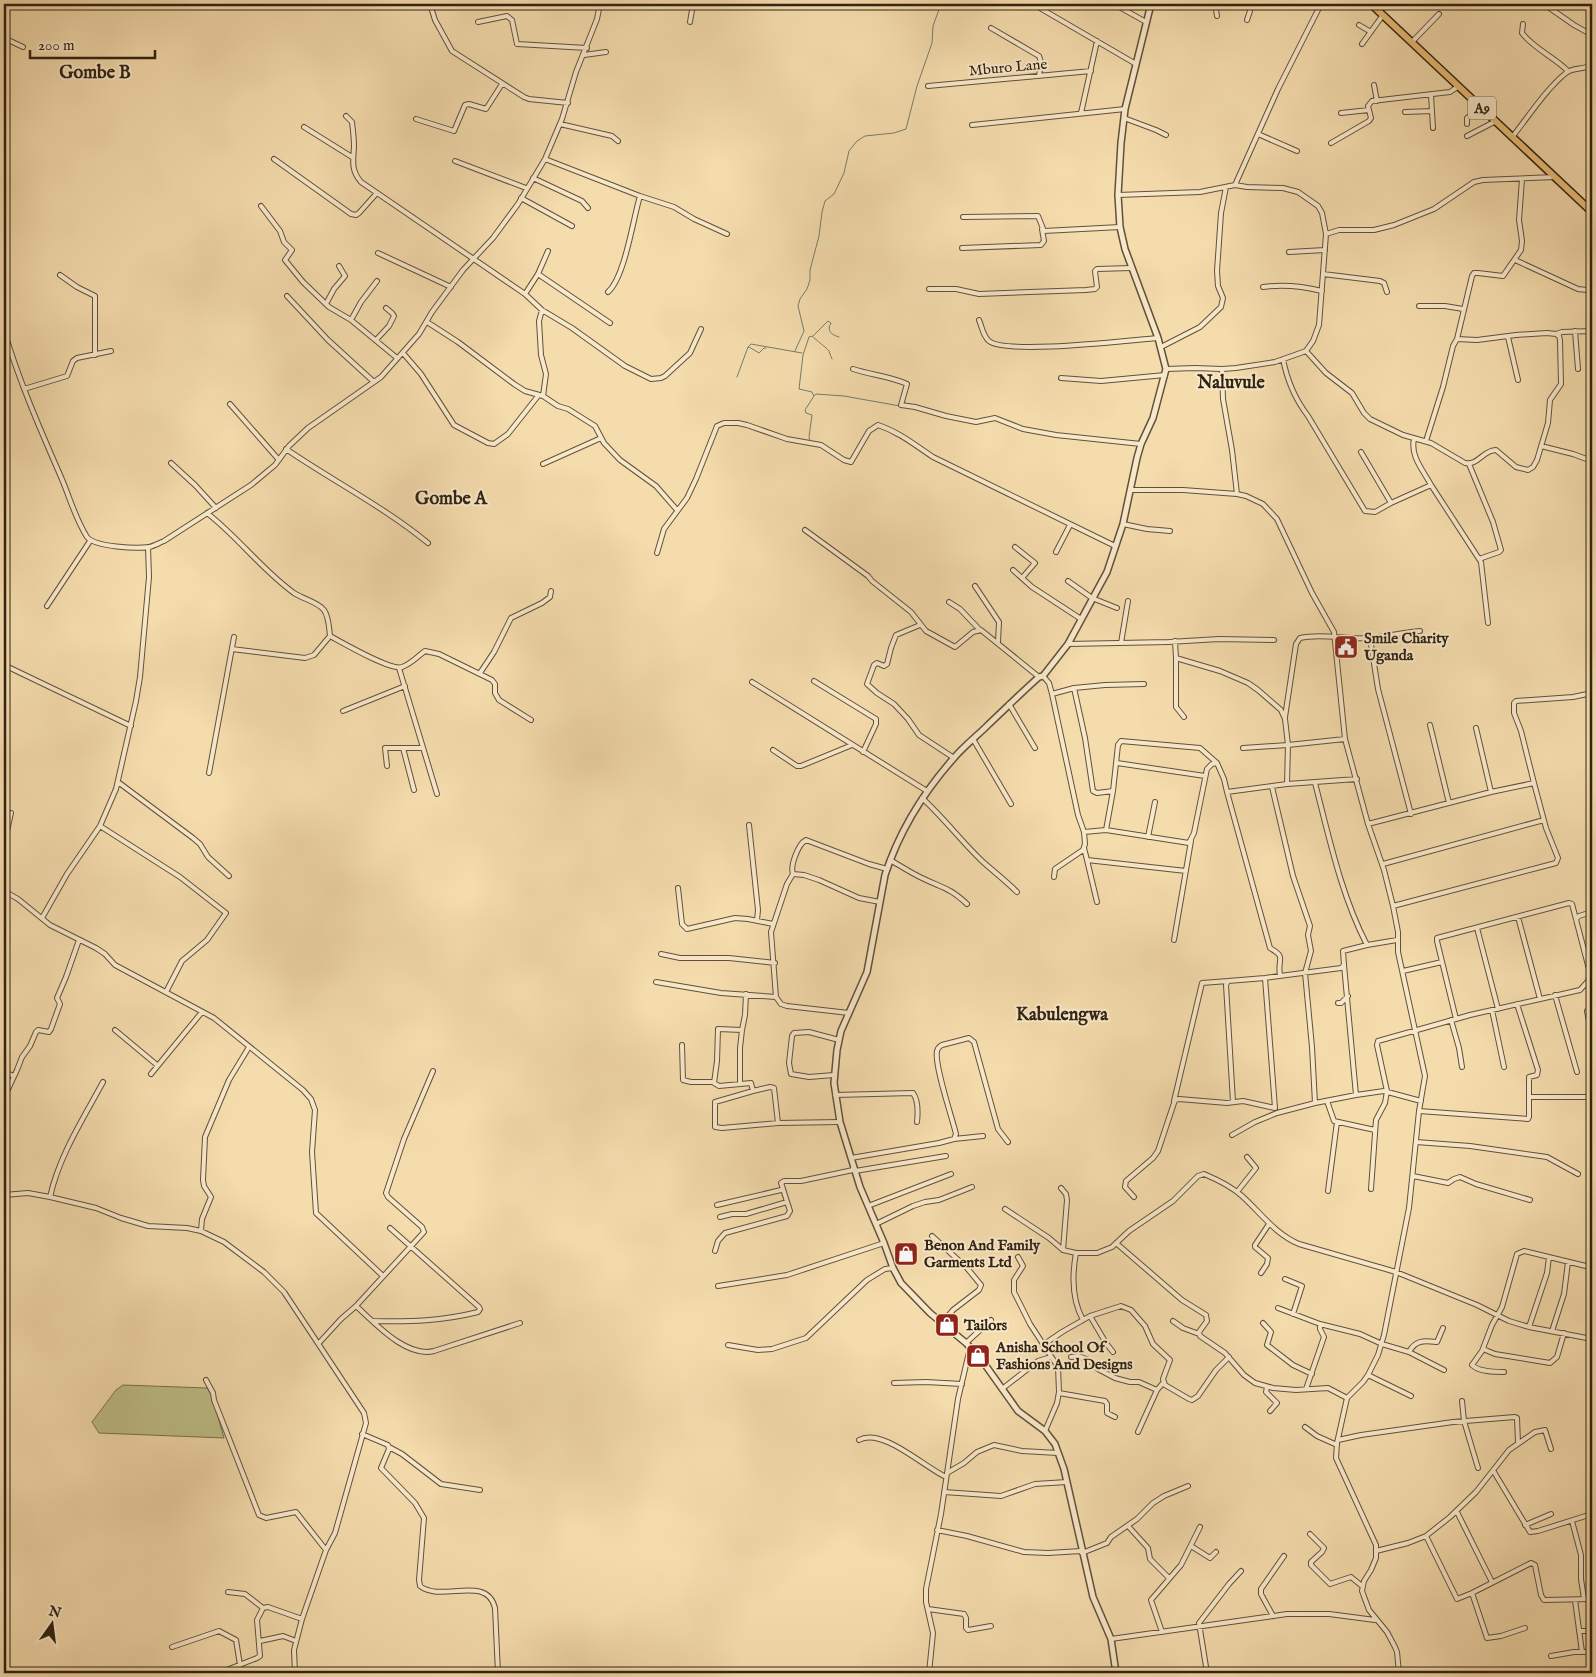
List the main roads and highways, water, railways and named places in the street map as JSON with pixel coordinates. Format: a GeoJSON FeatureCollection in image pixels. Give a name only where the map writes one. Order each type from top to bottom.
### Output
{"type":"FeatureCollection","features":[{"type":"Feature","properties":{"kind":"main road","name":"A9"},"geometry":{"type":"LineString","coordinates":[[1371,4],[1592,212]]}},
{"type":"Feature","properties":{"kind":"waterway"},"geometry":{"type":"LineString","coordinates":[[795,351],[804,331],[798,306],[810,280],[810,270],[819,236],[825,201],[834,194],[844,173],[849,151],[857,141],[865,136],[894,133],[906,129],[917,86],[932,43],[933,26],[941,4]]}},
{"type":"Feature","properties":{"kind":"waterway"},"geometry":{"type":"LineString","coordinates":[[813,336],[828,321],[831,323],[830,332],[839,337]]}},
{"type":"Feature","properties":{"kind":"waterway"},"geometry":{"type":"LineString","coordinates":[[832,359],[828,350],[812,336],[809,337],[803,355],[799,389],[812,392],[814,396],[816,394],[844,396],[900,406]]}},
{"type":"Feature","properties":{"kind":"waterway"},"geometry":{"type":"LineString","coordinates":[[748,347],[751,344],[802,353]]}},
{"type":"Feature","properties":{"kind":"waterway"},"geometry":{"type":"LineString","coordinates":[[737,377],[748,347],[759,353],[766,348]]}},
{"type":"Feature","properties":{"kind":"waterway"},"geometry":{"type":"LineString","coordinates":[[810,441],[812,415],[806,413],[805,410],[814,396]]}},
{"type":"Feature","properties":{"kind":"place","name":"Smile Charity Uganda"},"geometry":{"type":"Point","coordinates":[1346,647]}},
{"type":"Feature","properties":{"kind":"place","name":"Benon And Family Garments Ltd"},"geometry":{"type":"Point","coordinates":[906,1254]}},
{"type":"Feature","properties":{"kind":"place","name":"Tailors"},"geometry":{"type":"Point","coordinates":[947,1325]}},
{"type":"Feature","properties":{"kind":"place","name":"Anisha School Of Fashions And Designs"},"geometry":{"type":"Point","coordinates":[978,1356]}},
{"type":"Feature","properties":{"kind":"district","name":"Gombe B"},"geometry":{"type":"Point","coordinates":[95,72]}},
{"type":"Feature","properties":{"kind":"district","name":"Naluvule"},"geometry":{"type":"Point","coordinates":[1231,382]}},
{"type":"Feature","properties":{"kind":"district","name":"Gombe A"},"geometry":{"type":"Point","coordinates":[451,498]}},
{"type":"Feature","properties":{"kind":"district","name":"Kabulengwa"},"geometry":{"type":"Point","coordinates":[1062,1014]}}]}
